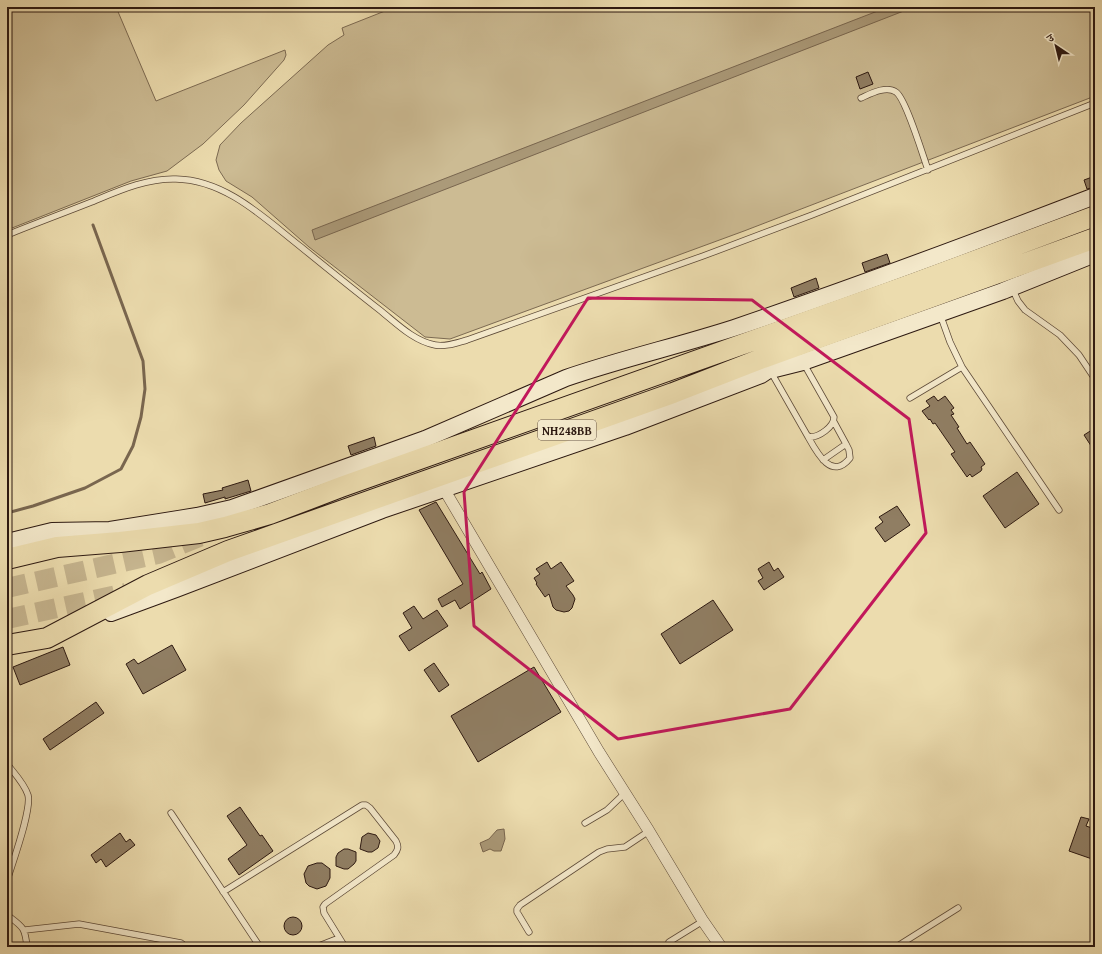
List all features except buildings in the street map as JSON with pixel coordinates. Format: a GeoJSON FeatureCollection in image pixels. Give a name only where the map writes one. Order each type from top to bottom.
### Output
{"type":"FeatureCollection","features":[{"type":"Feature","properties":{"kind":"highway","name":"NH248BB"},"geometry":{"type":"LineString","coordinates":[[7,559],[58,547],[167,538],[199,533],[270,514],[341,487],[912,284],[1095,216]]}},
{"type":"Feature","properties":{"kind":"highway","name":"NH248BB"},"geometry":{"type":"LineString","coordinates":[[47,638],[148,585],[228,551],[440,482],[673,393],[766,366],[1095,238]]}},
{"type":"Feature","properties":{"kind":"highway"},"geometry":{"type":"LineString","coordinates":[[7,645],[47,638]]}},
{"type":"Feature","properties":{"kind":"street"},"geometry":{"type":"LineString","coordinates":[[7,542],[52,531],[110,530],[197,516],[250,502],[425,439],[572,376],[710,335],[824,297],[1095,196]]}},
{"type":"Feature","properties":{"kind":"street"},"geometry":{"type":"LineString","coordinates":[[766,366],[803,362],[1012,288],[1095,254]]}},
{"type":"Feature","properties":{"kind":"street"},"geometry":{"type":"LineString","coordinates":[[440,482],[539,651],[703,921],[721,947]]}},
{"type":"Feature","properties":{"kind":"street"},"geometry":{"type":"LineString","coordinates":[[7,654],[47,638]]}},
{"type":"Feature","properties":{"kind":"lane"},"geometry":{"type":"LineString","coordinates":[[861,98],[884,90],[897,92],[904,104],[928,170]]}},
{"type":"Feature","properties":{"kind":"lane"},"geometry":{"type":"LineString","coordinates":[[7,235],[142,183],[174,179],[197,182],[218,188],[239,200],[268,221],[404,329],[424,342],[441,346],[467,340],[703,256],[928,170],[1095,103]]}},
{"type":"Feature","properties":{"kind":"lane"},"geometry":{"type":"LineString","coordinates":[[1012,288],[1018,301],[1025,310],[1060,336],[1078,355],[1095,379]]}},
{"type":"Feature","properties":{"kind":"lane"},"geometry":{"type":"LineString","coordinates":[[939,314],[962,367],[1059,510]]}},
{"type":"Feature","properties":{"kind":"lane"},"geometry":{"type":"LineString","coordinates":[[766,366],[823,460],[832,467],[841,466],[850,458],[849,450],[834,422],[834,417],[803,362]]}},
{"type":"Feature","properties":{"kind":"lane"},"geometry":{"type":"LineString","coordinates":[[910,398],[962,367]]}},
{"type":"Feature","properties":{"kind":"lane"},"geometry":{"type":"LineString","coordinates":[[807,435],[810,438],[817,436],[834,422]]}},
{"type":"Feature","properties":{"kind":"lane"},"geometry":{"type":"LineString","coordinates":[[823,460],[846,444]]}},
{"type":"Feature","properties":{"kind":"lane"},"geometry":{"type":"LineString","coordinates":[[7,764],[23,784],[29,800],[21,837],[7,881]]}},
{"type":"Feature","properties":{"kind":"lane"},"geometry":{"type":"LineString","coordinates":[[585,823],[607,810],[625,793]]}},
{"type":"Feature","properties":{"kind":"lane"},"geometry":{"type":"LineString","coordinates":[[223,892],[362,806],[366,806],[370,808],[396,842],[398,850],[394,855],[325,904],[323,907],[324,913],[345,947]]}},
{"type":"Feature","properties":{"kind":"lane"},"geometry":{"type":"LineString","coordinates":[[171,813],[260,947]]}},
{"type":"Feature","properties":{"kind":"lane"},"geometry":{"type":"LineString","coordinates":[[529,932],[516,912],[520,905],[599,852],[607,849],[625,847],[649,831]]}},
{"type":"Feature","properties":{"kind":"lane"},"geometry":{"type":"LineString","coordinates":[[896,947],[958,908]]}},
{"type":"Feature","properties":{"kind":"lane"},"geometry":{"type":"LineString","coordinates":[[7,915],[20,924],[25,930],[27,947]]}},
{"type":"Feature","properties":{"kind":"lane"},"geometry":{"type":"LineString","coordinates":[[669,942],[703,921]]}},
{"type":"Feature","properties":{"kind":"lane"},"geometry":{"type":"LineString","coordinates":[[25,930],[79,924],[181,943],[186,947]]}},
{"type":"Feature","properties":{"kind":"lane"},"geometry":{"type":"LineString","coordinates":[[316,947],[339,938]]}},
{"type":"Feature","properties":{"kind":"highlighted area"},"geometry":{"type":"Polygon","coordinates":[[[588,298],[752,300],[909,419],[926,533],[790,709],[618,739],[474,626],[464,492],[588,298]]]}},
{"type":"Feature","properties":{"kind":"shaded area"},"geometry":{"type":"Polygon","coordinates":[[[7,7],[116,7],[156,101],[285,50],[286,55],[284,60],[244,105],[203,144],[167,171],[131,181],[7,230],[7,7]]]}},
{"type":"Feature","properties":{"kind":"shaded area"},"geometry":{"type":"Polygon","coordinates":[[[395,7],[1095,7],[1095,96],[744,231],[450,339],[425,337],[309,247],[252,197],[226,181],[219,170],[216,160],[220,145],[241,123],[328,45],[344,35],[342,28],[395,7]]]}},
{"type":"Feature","properties":{"kind":"shaded area"},"geometry":{"type":"Polygon","coordinates":[[[888,7],[914,7],[315,240],[312,230],[888,7]]]}},
{"type":"Feature","properties":{"kind":"shaded area"},"geometry":{"type":"Polygon","coordinates":[[[504,829],[505,839],[501,851],[494,851],[490,849],[483,852],[480,843],[489,839],[497,830],[504,829]]]}},
{"type":"Feature","properties":{"kind":"waterway"},"geometry":{"type":"LineString","coordinates":[[7,513],[33,506],[85,488],[121,469],[133,446],[141,417],[145,389],[143,361],[93,225]]}},
{"type":"Feature","properties":{"kind":"tunnel"},"geometry":{"type":"LineString","coordinates":[[1045,223],[1095,205]]}},
{"type":"Feature","properties":{"kind":"tunnel"},"geometry":{"type":"LineString","coordinates":[[705,347],[767,324]]}},
{"type":"Feature","properties":{"kind":"tunnel"},"geometry":{"type":"LineString","coordinates":[[7,588],[158,554],[204,535]]}},
{"type":"Feature","properties":{"kind":"tunnel"},"geometry":{"type":"LineString","coordinates":[[7,619],[126,593]]}}]}
